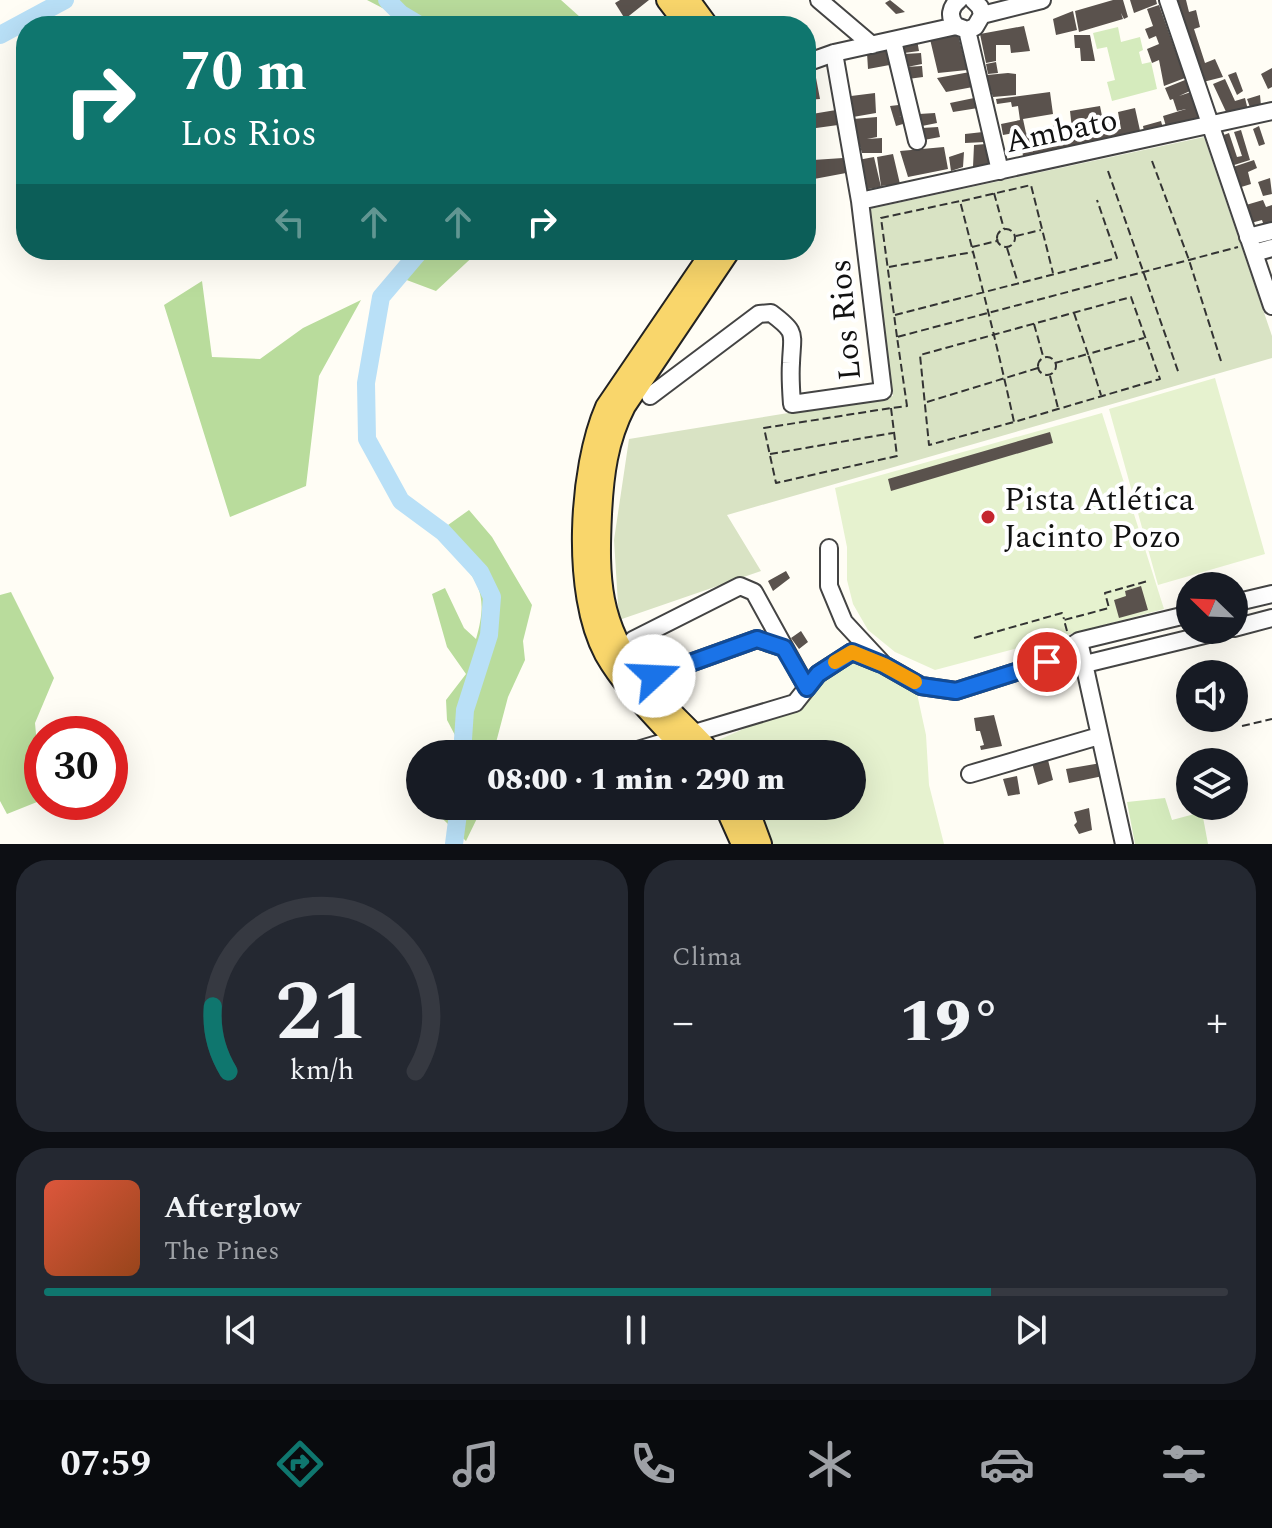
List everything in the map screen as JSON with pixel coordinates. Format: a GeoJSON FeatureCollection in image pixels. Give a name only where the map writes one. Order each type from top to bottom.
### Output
{"type":"FeatureCollection","features":[{"type":"Feature","properties":{"kind":"main road"},"geometry":{"type":"LineString","coordinates":[[667,0],[679,16]]}},
{"type":"Feature","properties":{"kind":"main road"},"geometry":{"type":"LineString","coordinates":[[683,740],[627,686],[605,654],[587,608],[583,548],[588,472],[598,425],[606,407],[706,260]]}},
{"type":"Feature","properties":{"kind":"main road"},"geometry":{"type":"LineString","coordinates":[[684,740],[622,651],[602,603],[600,545],[604,469],[614,427],[625,406],[723,260]]}},
{"type":"Feature","properties":{"kind":"main road"},"geometry":{"type":"LineString","coordinates":[[731,820],[742,844]]}},
{"type":"Feature","properties":{"kind":"main road"},"geometry":{"type":"LineString","coordinates":[[752,820],[761,844]]}},
{"type":"Feature","properties":{"kind":"street"},"geometry":{"type":"LineString","coordinates":[[819,0],[872,45]]}},
{"type":"Feature","properties":{"kind":"street"},"geometry":{"type":"LineString","coordinates":[[976,5],[993,0]]}},
{"type":"Feature","properties":{"kind":"street"},"geometry":{"type":"LineString","coordinates":[[976,5],[1042,0]]}},
{"type":"Feature","properties":{"kind":"street"},"geometry":{"type":"LineString","coordinates":[[1168,0],[1272,306]]}},
{"type":"Feature","properties":{"kind":"street"},"geometry":{"type":"LineString","coordinates":[[954,13],[975,27],[976,5]]}},
{"type":"Feature","properties":{"kind":"street"},"geometry":{"type":"LineString","coordinates":[[816,59],[923,32],[954,13]]}},
{"type":"Feature","properties":{"kind":"street"},"geometry":{"type":"LineString","coordinates":[[954,13],[1000,171]]}},
{"type":"Feature","properties":{"kind":"street"},"geometry":{"type":"LineString","coordinates":[[893,41],[917,141]]}},
{"type":"Feature","properties":{"kind":"street","name":"Los Rios"},"geometry":{"type":"LineString","coordinates":[[650,396],[759,314],[771,313],[789,326],[794,344],[792,404],[883,391],[860,201],[834,53]]}},
{"type":"Feature","properties":{"kind":"street","name":"Ambato"},"geometry":{"type":"LineString","coordinates":[[860,201],[1272,111]]}},
{"type":"Feature","properties":{"kind":"street"},"geometry":{"type":"LineString","coordinates":[[1251,245],[1272,231]]}},
{"type":"Feature","properties":{"kind":"street"},"geometry":{"type":"LineString","coordinates":[[1251,245],[1272,248]]}},
{"type":"Feature","properties":{"kind":"street"},"geometry":{"type":"LineString","coordinates":[[829,548],[829,586],[844,622],[884,665]]}},
{"type":"Feature","properties":{"kind":"street"},"geometry":{"type":"LineString","coordinates":[[784,648],[757,639],[654,676],[633,640],[740,586],[754,592],[807,688]]}},
{"type":"Feature","properties":{"kind":"street"},"geometry":{"type":"LineString","coordinates":[[1248,600],[1272,594]]}},
{"type":"Feature","properties":{"kind":"street"},"geometry":{"type":"LineString","coordinates":[[691,740],[795,703],[818,674],[852,652],[884,665],[921,686],[956,691],[1047,662],[1079,641],[1176,617]]}},
{"type":"Feature","properties":{"kind":"street"},"geometry":{"type":"LineString","coordinates":[[1248,624],[1272,618]]}},
{"type":"Feature","properties":{"kind":"street"},"geometry":{"type":"LineString","coordinates":[[1079,641],[1124,844]]}},
{"type":"Feature","properties":{"kind":"street"},"geometry":{"type":"LineString","coordinates":[[1047,662],[1085,664],[1176,642]]}},
{"type":"Feature","properties":{"kind":"street"},"geometry":{"type":"LineString","coordinates":[[970,774],[1099,736]]}},
{"type":"Feature","properties":{"kind":"path"},"geometry":{"type":"LineString","coordinates":[[1152,161],[1189,260],[1221,361]]}},
{"type":"Feature","properties":{"kind":"path"},"geometry":{"type":"LineString","coordinates":[[1108,171],[1179,374]]}},
{"type":"Feature","properties":{"kind":"path"},"geometry":{"type":"LineString","coordinates":[[891,408],[897,456],[776,483],[764,428],[891,408],[907,406],[881,218],[1031,185],[1053,274]]}},
{"type":"Feature","properties":{"kind":"path"},"geometry":{"type":"LineString","coordinates":[[994,193],[1004,230]]}},
{"type":"Feature","properties":{"kind":"path"},"geometry":{"type":"LineString","coordinates":[[894,316],[1117,258],[1097,200]]}},
{"type":"Feature","properties":{"kind":"path"},"geometry":{"type":"LineString","coordinates":[[960,201],[990,313],[1014,422]]}},
{"type":"Feature","properties":{"kind":"path"},"geometry":{"type":"LineString","coordinates":[[998,241],[999,233],[1004,230],[1015,236]]}},
{"type":"Feature","properties":{"kind":"path"},"geometry":{"type":"LineString","coordinates":[[1015,236],[1042,230]]}},
{"type":"Feature","properties":{"kind":"path"},"geometry":{"type":"LineString","coordinates":[[1007,247],[1014,242],[1015,236]]}},
{"type":"Feature","properties":{"kind":"path"},"geometry":{"type":"LineString","coordinates":[[972,247],[998,241],[1007,247],[1018,283]]}},
{"type":"Feature","properties":{"kind":"path"},"geometry":{"type":"LineString","coordinates":[[897,337],[1251,245]]}},
{"type":"Feature","properties":{"kind":"path"},"geometry":{"type":"LineString","coordinates":[[887,267],[973,252]]}},
{"type":"Feature","properties":{"kind":"path"},"geometry":{"type":"LineString","coordinates":[[1131,297],[1160,379],[929,445],[920,355],[1074,312],[1131,297]]}},
{"type":"Feature","properties":{"kind":"path"},"geometry":{"type":"LineString","coordinates":[[1074,312],[1102,396]]}},
{"type":"Feature","properties":{"kind":"path"},"geometry":{"type":"LineString","coordinates":[[926,402],[1038,368],[1043,358],[1033,323]]}},
{"type":"Feature","properties":{"kind":"path"},"geometry":{"type":"LineString","coordinates":[[1055,363],[1145,337]]}},
{"type":"Feature","properties":{"kind":"path"},"geometry":{"type":"LineString","coordinates":[[1043,358],[1052,358],[1055,363],[1054,371],[1049,375]]}},
{"type":"Feature","properties":{"kind":"path"},"geometry":{"type":"LineString","coordinates":[[1038,368],[1049,375]]}},
{"type":"Feature","properties":{"kind":"path"},"geometry":{"type":"LineString","coordinates":[[1049,375],[1059,409]]}},
{"type":"Feature","properties":{"kind":"path"},"geometry":{"type":"LineString","coordinates":[[770,454],[894,433]]}},
{"type":"Feature","properties":{"kind":"path"},"geometry":{"type":"LineString","coordinates":[[1064,620],[1109,608],[1105,593],[1148,581]]}},
{"type":"Feature","properties":{"kind":"path"},"geometry":{"type":"LineString","coordinates":[[974,638],[1062,613],[1068,637],[1079,641]]}},
{"type":"Feature","properties":{"kind":"path"},"geometry":{"type":"LineString","coordinates":[[1248,725],[1272,719]]}},
{"type":"Feature","properties":{"kind":"green space"},"geometry":{"type":"Polygon","coordinates":[[[367,0],[561,0],[579,16],[398,16],[367,0]]]}},
{"type":"Feature","properties":{"kind":"green space"},"geometry":{"type":"Polygon","coordinates":[[[1118,27],[1121,42],[1140,37],[1142,64],[1151,62],[1157,89],[1112,101],[1107,82],[1115,80],[1107,47],[1097,49],[1093,33],[1118,27]]]}},
{"type":"Feature","properties":{"kind":"green space"},"geometry":{"type":"Polygon","coordinates":[[[1204,137],[1272,336],[1272,358],[727,515],[761,571],[619,620],[614,540],[629,439],[893,396],[865,210],[1204,137]]]}},
{"type":"Feature","properties":{"kind":"green space"},"geometry":{"type":"Polygon","coordinates":[[[414,260],[469,260],[436,291],[396,276],[414,260]]]}},
{"type":"Feature","properties":{"kind":"green space"},"geometry":{"type":"Polygon","coordinates":[[[202,281],[212,357],[260,359],[303,328],[361,300],[319,376],[306,486],[230,517],[164,305],[202,281]]]}},
{"type":"Feature","properties":{"kind":"green space"},"geometry":{"type":"Polygon","coordinates":[[[1215,378],[1265,554],[1203,572],[1176,572],[1176,580],[1158,585],[1109,409],[1215,378]]]}},
{"type":"Feature","properties":{"kind":"green space","name":"Pista Atlética Jacinto Pozo"},"geometry":{"type":"Polygon","coordinates":[[[1102,413],[1164,609],[935,670],[895,652],[868,630],[853,604],[847,580],[847,547],[835,488],[1102,413]]]}},
{"type":"Feature","properties":{"kind":"green space"},"geometry":{"type":"Polygon","coordinates":[[[469,510],[492,537],[532,605],[523,641],[525,660],[508,697],[497,740],[454,740],[457,739],[447,720],[446,700],[466,674],[447,647],[432,594],[445,588],[464,628],[476,639],[482,604],[474,580],[434,535],[469,510]]]}},
{"type":"Feature","properties":{"kind":"green space"},"geometry":{"type":"Polygon","coordinates":[[[11,592],[54,678],[38,716],[24,716],[24,807],[7,814],[0,801],[0,595],[11,592]]]}},
{"type":"Feature","properties":{"kind":"green space"},"geometry":{"type":"Polygon","coordinates":[[[853,657],[916,689],[926,735],[929,785],[944,844],[767,844],[758,820],[866,820],[866,740],[718,740],[798,705],[821,677],[853,657]]]}},
{"type":"Feature","properties":{"kind":"green space"},"geometry":{"type":"Polygon","coordinates":[[[1165,798],[1172,820],[1204,820],[1208,844],[1135,844],[1127,802],[1165,798]]]}},
{"type":"Feature","properties":{"kind":"green space"},"geometry":{"type":"Polygon","coordinates":[[[444,820],[476,820],[466,841],[444,820]]]}},
{"type":"Feature","properties":{"kind":"building"},"geometry":{"type":"Polygon","coordinates":[[[620,0],[649,0],[629,16],[623,16],[615,3],[620,0]]]}},
{"type":"Feature","properties":{"kind":"building"},"geometry":{"type":"Polygon","coordinates":[[[890,0],[905,12],[896,14],[885,3],[890,0]]]}},
{"type":"Feature","properties":{"kind":"building"},"geometry":{"type":"Polygon","coordinates":[[[1123,0],[1128,17],[1124,19],[1121,13],[1123,19],[1079,32],[1075,11],[1123,0]]]}},
{"type":"Feature","properties":{"kind":"building"},"geometry":{"type":"Polygon","coordinates":[[[1130,0],[1156,0],[1157,4],[1134,13],[1130,0]]]}},
{"type":"Feature","properties":{"kind":"building"},"geometry":{"type":"Polygon","coordinates":[[[1175,0],[1186,0],[1189,12],[1196,10],[1200,27],[1194,29],[1205,63],[1215,59],[1223,77],[1203,82],[1175,0]]]}},
{"type":"Feature","properties":{"kind":"building"},"geometry":{"type":"Polygon","coordinates":[[[1159,5],[1185,78],[1164,86],[1159,60],[1152,63],[1147,49],[1159,44],[1156,36],[1149,39],[1145,29],[1153,26],[1147,9],[1159,5]]]}},
{"type":"Feature","properties":{"kind":"building"},"geometry":{"type":"Polygon","coordinates":[[[1073,11],[1077,30],[1056,35],[1053,19],[1073,11]]]}},
{"type":"Feature","properties":{"kind":"building"},"geometry":{"type":"Polygon","coordinates":[[[1024,26],[1030,51],[1011,53],[1010,45],[996,45],[996,61],[986,63],[980,34],[1024,26]]]}},
{"type":"Feature","properties":{"kind":"building"},"geometry":{"type":"Polygon","coordinates":[[[956,27],[967,70],[938,73],[929,35],[956,27]]]}},
{"type":"Feature","properties":{"kind":"building"},"geometry":{"type":"Polygon","coordinates":[[[1074,35],[1090,35],[1095,61],[1081,61],[1080,48],[1075,48],[1074,35]]]}},
{"type":"Feature","properties":{"kind":"building"},"geometry":{"type":"Polygon","coordinates":[[[917,40],[919,51],[904,53],[901,41],[917,40]]]}},
{"type":"Feature","properties":{"kind":"building"},"geometry":{"type":"Polygon","coordinates":[[[889,45],[895,64],[868,69],[867,53],[889,45]]]}},
{"type":"Feature","properties":{"kind":"building"},"geometry":{"type":"Polygon","coordinates":[[[921,53],[922,64],[907,67],[904,54],[921,53]]]}},
{"type":"Feature","properties":{"kind":"building"},"geometry":{"type":"Polygon","coordinates":[[[996,62],[998,73],[988,74],[986,64],[996,62]]]}},
{"type":"Feature","properties":{"kind":"building"},"geometry":{"type":"Polygon","coordinates":[[[922,66],[923,77],[908,79],[905,67],[922,66]]]}},
{"type":"Feature","properties":{"kind":"building"},"geometry":{"type":"Polygon","coordinates":[[[1272,68],[1272,87],[1268,89],[1261,74],[1272,68]]]}},
{"type":"Feature","properties":{"kind":"building"},"geometry":{"type":"Polygon","coordinates":[[[970,72],[973,87],[946,92],[937,78],[970,72]]]}},
{"type":"Feature","properties":{"kind":"building"},"geometry":{"type":"Polygon","coordinates":[[[1236,72],[1243,91],[1237,95],[1228,75],[1236,72]]]}},
{"type":"Feature","properties":{"kind":"building"},"geometry":{"type":"Polygon","coordinates":[[[1016,74],[1016,95],[993,97],[987,75],[1016,74]]]}},
{"type":"Feature","properties":{"kind":"building"},"geometry":{"type":"Polygon","coordinates":[[[816,78],[820,99],[816,99],[816,78]]]}},
{"type":"Feature","properties":{"kind":"building"},"geometry":{"type":"Polygon","coordinates":[[[1225,79],[1235,101],[1245,98],[1248,110],[1228,116],[1213,84],[1225,79]]]}},
{"type":"Feature","properties":{"kind":"building"},"geometry":{"type":"Polygon","coordinates":[[[1185,80],[1190,91],[1179,96],[1191,92],[1199,117],[1195,123],[1167,130],[1163,116],[1186,109],[1177,111],[1165,88],[1185,80]]]}},
{"type":"Feature","properties":{"kind":"building"},"geometry":{"type":"Polygon","coordinates":[[[1050,92],[1053,114],[1023,119],[1026,133],[1060,124],[1061,130],[1072,129],[1070,111],[1100,106],[1103,121],[1116,118],[1115,130],[1121,129],[1118,112],[1135,108],[1141,135],[1051,154],[1050,150],[1023,156],[1019,132],[1003,135],[1001,124],[1020,120],[1018,106],[1012,107],[1011,102],[997,104],[996,99],[1050,92]]]}},
{"type":"Feature","properties":{"kind":"building"},"geometry":{"type":"Polygon","coordinates":[[[875,93],[876,113],[853,117],[851,96],[875,93]]]}},
{"type":"Feature","properties":{"kind":"building"},"geometry":{"type":"Polygon","coordinates":[[[1260,95],[1261,106],[1251,110],[1247,99],[1260,95]]]}},
{"type":"Feature","properties":{"kind":"building"},"geometry":{"type":"Polygon","coordinates":[[[974,98],[978,108],[953,112],[950,103],[974,98]]]}},
{"type":"Feature","properties":{"kind":"building"},"geometry":{"type":"Polygon","coordinates":[[[907,104],[908,115],[899,117],[909,116],[910,122],[896,126],[890,106],[907,104]]]}},
{"type":"Feature","properties":{"kind":"building"},"geometry":{"type":"Polygon","coordinates":[[[836,110],[838,125],[816,128],[816,113],[836,110]]]}},
{"type":"Feature","properties":{"kind":"building"},"geometry":{"type":"Polygon","coordinates":[[[935,113],[937,123],[922,126],[919,114],[935,113]]]}},
{"type":"Feature","properties":{"kind":"building"},"geometry":{"type":"Polygon","coordinates":[[[877,117],[877,137],[867,139],[882,138],[882,153],[862,153],[858,140],[855,141],[853,119],[877,117]]]}},
{"type":"Feature","properties":{"kind":"building"},"geometry":{"type":"Polygon","coordinates":[[[1161,121],[1164,132],[1145,137],[1143,126],[1161,121]]]}},
{"type":"Feature","properties":{"kind":"building"},"geometry":{"type":"Polygon","coordinates":[[[1259,126],[1265,144],[1259,146],[1253,129],[1259,126]]]}},
{"type":"Feature","properties":{"kind":"building"},"geometry":{"type":"Polygon","coordinates":[[[938,127],[940,137],[924,140],[922,128],[938,127]]]}},
{"type":"Feature","properties":{"kind":"building"},"geometry":{"type":"Polygon","coordinates":[[[1241,130],[1250,160],[1231,166],[1221,136],[1229,133],[1237,157],[1242,156],[1234,132],[1241,130]]]}},
{"type":"Feature","properties":{"kind":"building"},"geometry":{"type":"Polygon","coordinates":[[[983,132],[985,142],[965,143],[965,134],[983,132]]]}},
{"type":"Feature","properties":{"kind":"building"},"geometry":{"type":"Polygon","coordinates":[[[986,144],[990,165],[973,167],[974,145],[986,144]]]}},
{"type":"Feature","properties":{"kind":"building"},"geometry":{"type":"Polygon","coordinates":[[[944,147],[948,169],[908,177],[900,151],[944,147]]]}},
{"type":"Feature","properties":{"kind":"building"},"geometry":{"type":"Polygon","coordinates":[[[964,152],[963,167],[951,171],[949,157],[964,152]]]}},
{"type":"Feature","properties":{"kind":"building"},"geometry":{"type":"Polygon","coordinates":[[[893,154],[900,184],[881,186],[877,157],[893,154]]]}},
{"type":"Feature","properties":{"kind":"building"},"geometry":{"type":"Polygon","coordinates":[[[874,157],[881,187],[862,190],[858,160],[874,157]]]}},
{"type":"Feature","properties":{"kind":"building"},"geometry":{"type":"Polygon","coordinates":[[[843,158],[846,173],[816,179],[816,160],[843,158]]]}},
{"type":"Feature","properties":{"kind":"building"},"geometry":{"type":"Polygon","coordinates":[[[1254,160],[1257,168],[1248,172],[1251,184],[1238,188],[1230,168],[1254,160]]]}},
{"type":"Feature","properties":{"kind":"building"},"geometry":{"type":"Polygon","coordinates":[[[1270,178],[1272,194],[1263,196],[1258,182],[1270,178]]]}},
{"type":"Feature","properties":{"kind":"building"},"geometry":{"type":"Polygon","coordinates":[[[1263,200],[1266,207],[1272,205],[1272,224],[1264,226],[1262,220],[1251,223],[1246,205],[1263,200]]]}},
{"type":"Feature","properties":{"kind":"building"},"geometry":{"type":"Polygon","coordinates":[[[1050,432],[1053,443],[891,491],[888,479],[1050,432]]]}},
{"type":"Feature","properties":{"kind":"building"},"geometry":{"type":"Polygon","coordinates":[[[786,571],[790,578],[773,591],[768,581],[786,571]]]}},
{"type":"Feature","properties":{"kind":"building"},"geometry":{"type":"Polygon","coordinates":[[[1141,586],[1148,610],[1119,618],[1114,600],[1126,596],[1125,591],[1141,586]]]}},
{"type":"Feature","properties":{"kind":"building"},"geometry":{"type":"Polygon","coordinates":[[[801,631],[808,642],[799,649],[791,638],[801,631]]]}},
{"type":"Feature","properties":{"kind":"building"},"geometry":{"type":"Polygon","coordinates":[[[994,715],[1002,746],[981,750],[980,746],[984,745],[980,731],[976,731],[974,718],[994,715]]]}},
{"type":"Feature","properties":{"kind":"building"},"geometry":{"type":"Polygon","coordinates":[[[1048,760],[1053,780],[1038,785],[1032,763],[1048,760]]]}},
{"type":"Feature","properties":{"kind":"building"},"geometry":{"type":"Polygon","coordinates":[[[1101,763],[1103,776],[1069,783],[1066,769],[1101,763]]]}},
{"type":"Feature","properties":{"kind":"building"},"geometry":{"type":"Polygon","coordinates":[[[1017,776],[1020,794],[1008,796],[1003,779],[1017,776]]]}},
{"type":"Feature","properties":{"kind":"building"},"geometry":{"type":"Polygon","coordinates":[[[1089,808],[1092,830],[1079,834],[1074,825],[1077,822],[1074,812],[1089,808]]]}},
{"type":"Feature","properties":{"kind":"waterway"},"geometry":{"type":"LineString","coordinates":[[35,16],[65,0]]}},
{"type":"Feature","properties":{"kind":"waterway"},"geometry":{"type":"LineString","coordinates":[[387,0],[404,16]]}},
{"type":"Feature","properties":{"kind":"waterway"},"geometry":{"type":"LineString","coordinates":[[0,35],[16,26]]}},
{"type":"Feature","properties":{"kind":"waterway"},"geometry":{"type":"LineString","coordinates":[[412,260],[381,297],[366,383],[367,439],[401,501],[443,532],[480,572],[492,597],[489,635],[465,710],[463,740]]}},
{"type":"Feature","properties":{"kind":"waterway"},"geometry":{"type":"LineString","coordinates":[[454,844],[457,820]]}},
{"type":"Feature","properties":{"kind":"slow traffic"},"geometry":{"type":"LineString","coordinates":[[835,662],[852,652],[915,682]]}},
{"type":"Feature","properties":{"kind":"place","name":"Pista Atlética Jacinto Pozo"},"geometry":{"type":"Point","coordinates":[988,517]}},
{"type":"Feature","properties":{"kind":"route"},"geometry":{"type":"LineString","coordinates":[[654,676],[757,639],[784,648],[807,688],[818,674],[852,652],[884,665],[921,686],[956,691],[1047,662]]}}]}
